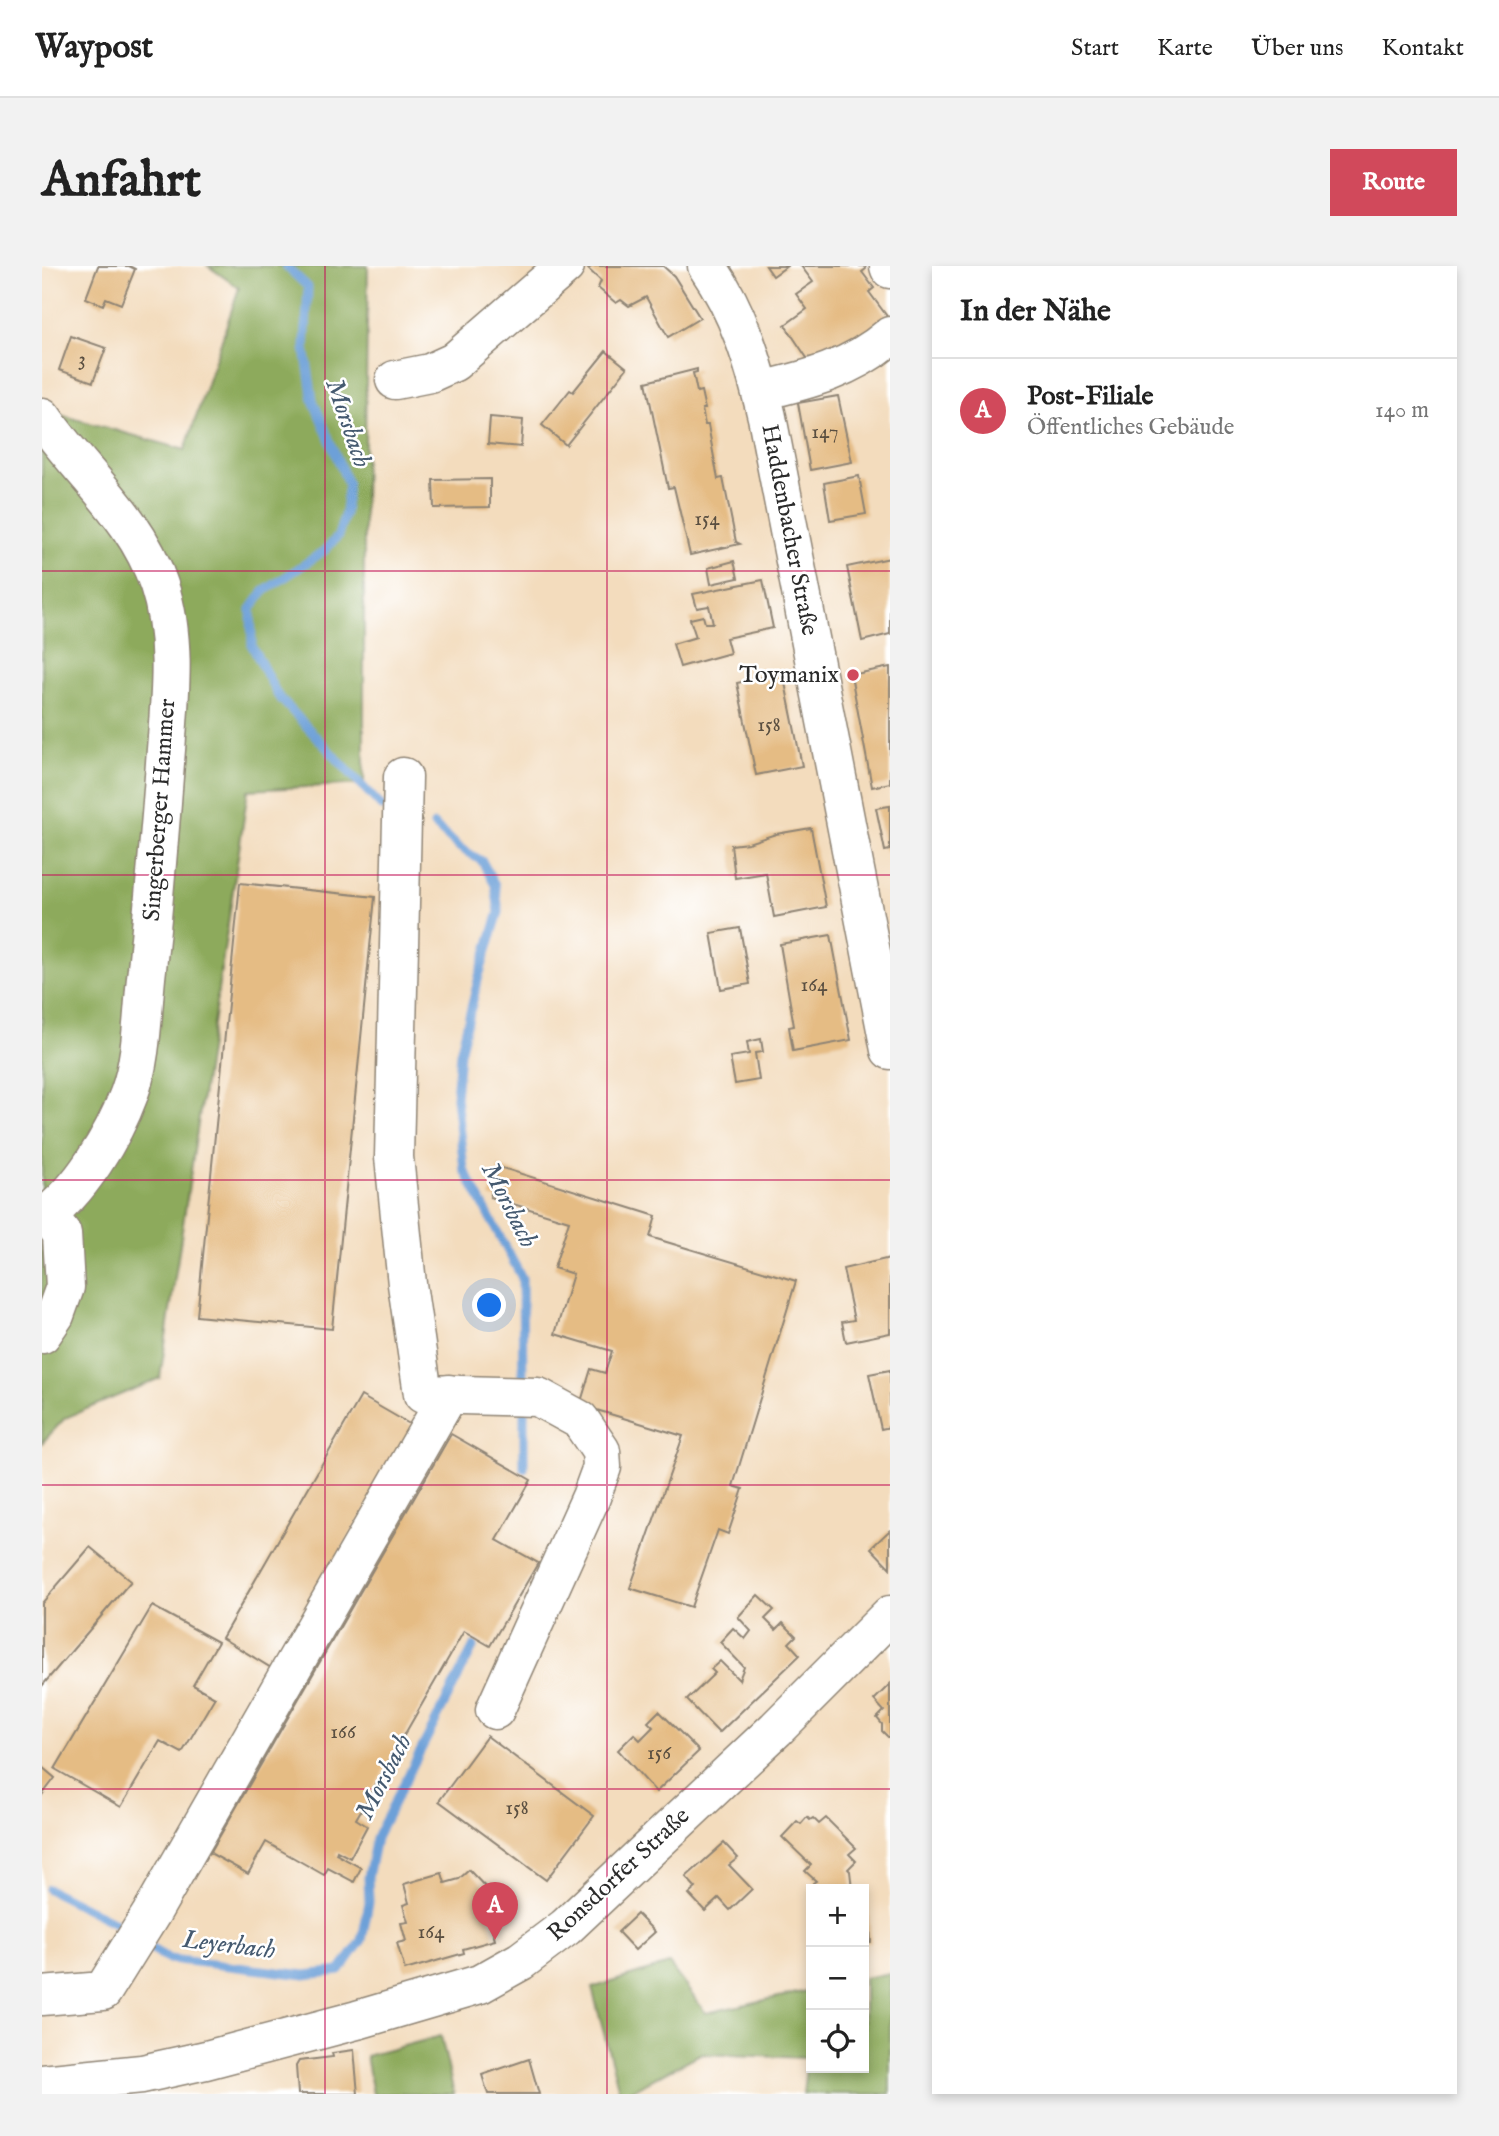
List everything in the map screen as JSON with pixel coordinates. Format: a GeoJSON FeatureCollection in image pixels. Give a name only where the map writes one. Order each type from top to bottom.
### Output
{"type":"FeatureCollection","features":[{"type":"Feature","properties":{"kind":"main road"},"geometry":{"type":"LineString","coordinates":[[395,380],[430,373],[454,362],[565,266]]}},
{"type":"Feature","properties":{"kind":"main road","name":"Haddenbacher Straße"},"geometry":{"type":"LineString","coordinates":[[707,266],[730,304],[744,337],[761,391],[890,1050]]}},
{"type":"Feature","properties":{"kind":"main road"},"geometry":{"type":"LineString","coordinates":[[761,391],[820,377],[845,366],[890,336]]}},
{"type":"Feature","properties":{"kind":"main road","name":"Singerberger Hammer"},"geometry":{"type":"LineString","coordinates":[[42,417],[122,513],[148,556],[165,605],[170,658],[168,715],[150,934],[138,1056],[130,1092],[107,1144],[82,1178],[45,1216]]}},
{"type":"Feature","properties":{"kind":"main road"},"geometry":{"type":"LineString","coordinates":[[403,777],[394,1157],[407,1284],[423,1394],[523,1398],[580,1420],[601,1451],[602,1467],[591,1497],[495,1710]]}},
{"type":"Feature","properties":{"kind":"main road"},"geometry":{"type":"LineString","coordinates":[[42,1334],[55,1315],[65,1287],[61,1234],[45,1216]]}},
{"type":"Feature","properties":{"kind":"main road"},"geometry":{"type":"LineString","coordinates":[[42,1996],[103,1991],[151,1914],[449,1394]]}},
{"type":"Feature","properties":{"kind":"main road","name":"Ronsdorfer Straße"},"geometry":{"type":"LineString","coordinates":[[42,2084],[142,2074],[206,2060],[480,1984],[521,1961],[566,1927],[776,1729],[890,1615]]}},
{"type":"Feature","properties":{"kind":"green space"},"geometry":{"type":"Polygon","coordinates":[[[208,266],[368,266],[364,506],[364,784],[248,790],[160,1378],[65,1418],[42,1443],[42,403],[65,416],[185,450],[239,288],[208,266]]]}},
{"type":"Feature","properties":{"kind":"green space"},"geometry":{"type":"Polygon","coordinates":[[[669,1964],[706,2013],[806,1991],[806,2058],[700,2054],[625,2094],[620,2094],[592,1988],[669,1964]]]}},
{"type":"Feature","properties":{"kind":"green space"},"geometry":{"type":"Polygon","coordinates":[[[890,1973],[890,2094],[803,2094],[806,2067],[806,2073],[869,2073],[869,1977],[890,1973]]]}},
{"type":"Feature","properties":{"kind":"green space"},"geometry":{"type":"Polygon","coordinates":[[[441,2036],[454,2094],[373,2094],[366,2056],[441,2036]]]}},
{"type":"Feature","properties":{"kind":"building"},"geometry":{"type":"Polygon","coordinates":[[[98,266],[129,266],[135,269],[121,304],[106,298],[103,305],[86,298],[98,266]]]}},
{"type":"Feature","properties":{"kind":"building"},"geometry":{"type":"Polygon","coordinates":[[[593,266],[663,266],[674,276],[700,318],[668,337],[646,297],[629,306],[621,300],[616,303],[598,288],[601,281],[588,269],[593,266]]]}},
{"type":"Feature","properties":{"kind":"building"},"geometry":{"type":"Polygon","coordinates":[[[766,266],[787,266],[773,276],[766,266]]]}},
{"type":"Feature","properties":{"kind":"building"},"geometry":{"type":"Polygon","coordinates":[[[801,266],[865,266],[866,269],[862,272],[874,288],[869,292],[889,319],[836,356],[807,358],[785,325],[807,309],[796,294],[813,282],[801,266]]]}},
{"type":"Feature","properties":{"kind":"building"},"geometry":{"type":"Polygon","coordinates":[[[71,336],[106,348],[93,382],[59,370],[71,336]]]}},
{"type":"Feature","properties":{"kind":"building"},"geometry":{"type":"Polygon","coordinates":[[[606,351],[627,368],[566,445],[542,425],[606,351]]]}},
{"type":"Feature","properties":{"kind":"building"},"geometry":{"type":"Polygon","coordinates":[[[697,369],[697,372],[693,373],[697,392],[701,391],[705,425],[708,425],[718,479],[723,478],[736,542],[740,544],[690,555],[674,487],[668,488],[646,382],[697,369]]]}},
{"type":"Feature","properties":{"kind":"building"},"geometry":{"type":"Polygon","coordinates":[[[838,396],[852,462],[810,470],[798,403],[838,396]]]}},
{"type":"Feature","properties":{"kind":"building"},"geometry":{"type":"Polygon","coordinates":[[[490,417],[523,420],[521,447],[488,444],[490,417]]]}},
{"type":"Feature","properties":{"kind":"building"},"geometry":{"type":"Polygon","coordinates":[[[859,476],[866,514],[830,520],[824,483],[859,476]]]}},
{"type":"Feature","properties":{"kind":"building"},"geometry":{"type":"Polygon","coordinates":[[[490,479],[490,507],[434,508],[433,480],[490,479]]]}},
{"type":"Feature","properties":{"kind":"building"},"geometry":{"type":"Polygon","coordinates":[[[890,558],[890,634],[862,641],[847,567],[890,558]]]}},
{"type":"Feature","properties":{"kind":"building"},"geometry":{"type":"Polygon","coordinates":[[[734,561],[738,578],[711,584],[708,568],[734,561]]]}},
{"type":"Feature","properties":{"kind":"building"},"geometry":{"type":"Polygon","coordinates":[[[763,580],[773,628],[726,638],[730,653],[680,667],[673,644],[696,637],[690,619],[703,616],[705,623],[713,623],[709,606],[697,608],[693,594],[763,580]]]}},
{"type":"Feature","properties":{"kind":"building"},"geometry":{"type":"Polygon","coordinates":[[[890,667],[890,783],[872,787],[851,675],[890,667]]]}},
{"type":"Feature","properties":{"kind":"building"},"geometry":{"type":"Polygon","coordinates":[[[783,673],[802,766],[756,775],[737,683],[783,673]]]}},
{"type":"Feature","properties":{"kind":"building"},"geometry":{"type":"Polygon","coordinates":[[[890,806],[890,850],[885,851],[876,808],[890,806]]]}},
{"type":"Feature","properties":{"kind":"building"},"geometry":{"type":"Polygon","coordinates":[[[811,828],[826,907],[774,917],[766,873],[735,878],[731,845],[811,828]]]}},
{"type":"Feature","properties":{"kind":"building"},"geometry":{"type":"Polygon","coordinates":[[[240,883],[375,897],[332,1329],[197,1316],[240,883]]]}},
{"type":"Feature","properties":{"kind":"building"},"geometry":{"type":"Polygon","coordinates":[[[740,928],[750,984],[721,989],[711,933],[740,928]]]}},
{"type":"Feature","properties":{"kind":"building"},"geometry":{"type":"Polygon","coordinates":[[[831,935],[851,1040],[793,1051],[789,1027],[794,1026],[780,944],[831,935]]]}},
{"type":"Feature","properties":{"kind":"building"},"geometry":{"type":"Polygon","coordinates":[[[761,1039],[763,1052],[755,1053],[759,1080],[735,1084],[730,1057],[749,1054],[747,1042],[761,1039]]]}},
{"type":"Feature","properties":{"kind":"building"},"geometry":{"type":"Polygon","coordinates":[[[499,1167],[656,1216],[650,1237],[796,1281],[733,1486],[743,1489],[728,1534],[718,1530],[691,1607],[630,1588],[683,1436],[580,1405],[591,1369],[605,1373],[612,1351],[555,1334],[573,1274],[554,1268],[569,1221],[490,1197],[499,1167]]]}},
{"type":"Feature","properties":{"kind":"building"},"geometry":{"type":"Polygon","coordinates":[[[890,1258],[890,1333],[846,1342],[842,1322],[854,1320],[843,1269],[890,1258]]]}},
{"type":"Feature","properties":{"kind":"building"},"geometry":{"type":"Polygon","coordinates":[[[890,1370],[890,1427],[881,1429],[869,1374],[890,1370]]]}},
{"type":"Feature","properties":{"kind":"building"},"geometry":{"type":"Polygon","coordinates":[[[361,1396],[413,1426],[273,1669],[222,1638],[361,1396]]]}},
{"type":"Feature","properties":{"kind":"building"},"geometry":{"type":"Polygon","coordinates":[[[451,1434],[531,1480],[497,1540],[538,1563],[490,1646],[464,1631],[356,1819],[367,1826],[350,1858],[337,1851],[336,1854],[361,1868],[354,1882],[328,1868],[324,1875],[266,1842],[248,1874],[210,1853],[451,1434]]]}},
{"type":"Feature","properties":{"kind":"building"},"geometry":{"type":"Polygon","coordinates":[[[890,1530],[890,1568],[871,1548],[890,1530]]]}},
{"type":"Feature","properties":{"kind":"building"},"geometry":{"type":"Polygon","coordinates":[[[90,1547],[131,1581],[42,1686],[42,1603],[90,1547]]]}},
{"type":"Feature","properties":{"kind":"building"},"geometry":{"type":"Polygon","coordinates":[[[758,1595],[774,1610],[765,1619],[776,1630],[783,1623],[796,1636],[789,1643],[800,1655],[719,1733],[687,1700],[715,1673],[711,1669],[720,1661],[739,1680],[744,1667],[720,1642],[733,1628],[745,1639],[751,1631],[738,1617],[758,1595]]]}},
{"type":"Feature","properties":{"kind":"building"},"geometry":{"type":"Polygon","coordinates":[[[152,1606],[218,1642],[193,1685],[215,1697],[182,1753],[160,1741],[121,1807],[55,1769],[152,1606]]]}},
{"type":"Feature","properties":{"kind":"building"},"geometry":{"type":"Polygon","coordinates":[[[890,1684],[888,1737],[882,1731],[882,1724],[877,1718],[884,1711],[874,1700],[890,1684]]]}},
{"type":"Feature","properties":{"kind":"building"},"geometry":{"type":"Polygon","coordinates":[[[659,1711],[699,1751],[656,1792],[618,1750],[634,1734],[640,1740],[653,1727],[648,1722],[659,1711]]]}},
{"type":"Feature","properties":{"kind":"building"},"geometry":{"type":"Polygon","coordinates":[[[487,1736],[594,1816],[546,1880],[439,1801],[487,1736]]]}},
{"type":"Feature","properties":{"kind":"building"},"geometry":{"type":"Polygon","coordinates":[[[42,1767],[55,1778],[42,1795],[42,1767]]]}},
{"type":"Feature","properties":{"kind":"building"},"geometry":{"type":"Polygon","coordinates":[[[807,1817],[810,1820],[813,1818],[819,1824],[826,1818],[856,1848],[849,1854],[856,1861],[848,1869],[851,1884],[813,1884],[816,1881],[805,1871],[811,1865],[782,1837],[797,1821],[801,1824],[807,1817]]]}},
{"type":"Feature","properties":{"kind":"building"},"geometry":{"type":"Polygon","coordinates":[[[724,1843],[738,1858],[729,1865],[752,1889],[730,1910],[719,1898],[705,1911],[689,1894],[696,1888],[686,1877],[724,1843]]]}},
{"type":"Feature","properties":{"kind":"building"},"geometry":{"type":"Polygon","coordinates":[[[469,1870],[492,1894],[484,1901],[495,1940],[463,1949],[464,1953],[405,1970],[397,1943],[406,1941],[401,1923],[408,1922],[403,1905],[409,1903],[404,1884],[442,1873],[445,1883],[459,1879],[469,1870]]]}},
{"type":"Feature","properties":{"kind":"building"},"geometry":{"type":"Polygon","coordinates":[[[637,1914],[655,1932],[635,1950],[618,1932],[637,1914]]]}},
{"type":"Feature","properties":{"kind":"building"},"geometry":{"type":"Polygon","coordinates":[[[354,2050],[358,2094],[298,2094],[296,2066],[299,2061],[333,2057],[332,2053],[354,2050]]]}},
{"type":"Feature","properties":{"kind":"building"},"geometry":{"type":"Polygon","coordinates":[[[529,2059],[539,2094],[488,2094],[482,2075],[529,2059]]]}},
{"type":"Feature","properties":{"kind":"waterway","name":"Morsbach"},"geometry":{"type":"LineString","coordinates":[[286,266],[308,287],[305,348],[313,400],[348,484],[345,513],[338,536],[324,551],[263,592],[251,609],[252,646],[278,696],[382,807]]}},
{"type":"Feature","properties":{"kind":"waterway","name":"Morsbach"},"geometry":{"type":"LineString","coordinates":[[434,825],[460,848],[482,861],[495,885],[499,912],[479,976],[460,1053],[456,1097],[464,1169],[522,1278],[523,1388]]}},
{"type":"Feature","properties":{"kind":"waterway","name":"Morsbach"},"geometry":{"type":"LineString","coordinates":[[524,1405],[524,1468]]}},
{"type":"Feature","properties":{"kind":"waterway","name":"Morsbach"},"geometry":{"type":"LineString","coordinates":[[143,1944],[169,1959],[305,1975],[340,1971],[362,1940],[369,1902],[368,1877],[376,1838],[474,1646]]}},
{"type":"Feature","properties":{"kind":"waterway","name":"Leyerbach"},"geometry":{"type":"LineString","coordinates":[[48,1889],[117,1924],[129,1933]]}},
{"type":"Feature","properties":{"kind":"place","name":"Toymanix"},"geometry":{"type":"Point","coordinates":[853,675]}},
{"type":"Feature","properties":{"kind":"place","name":"Post-Filiale"},"geometry":{"type":"Point","coordinates":[495,1940]}}]}
